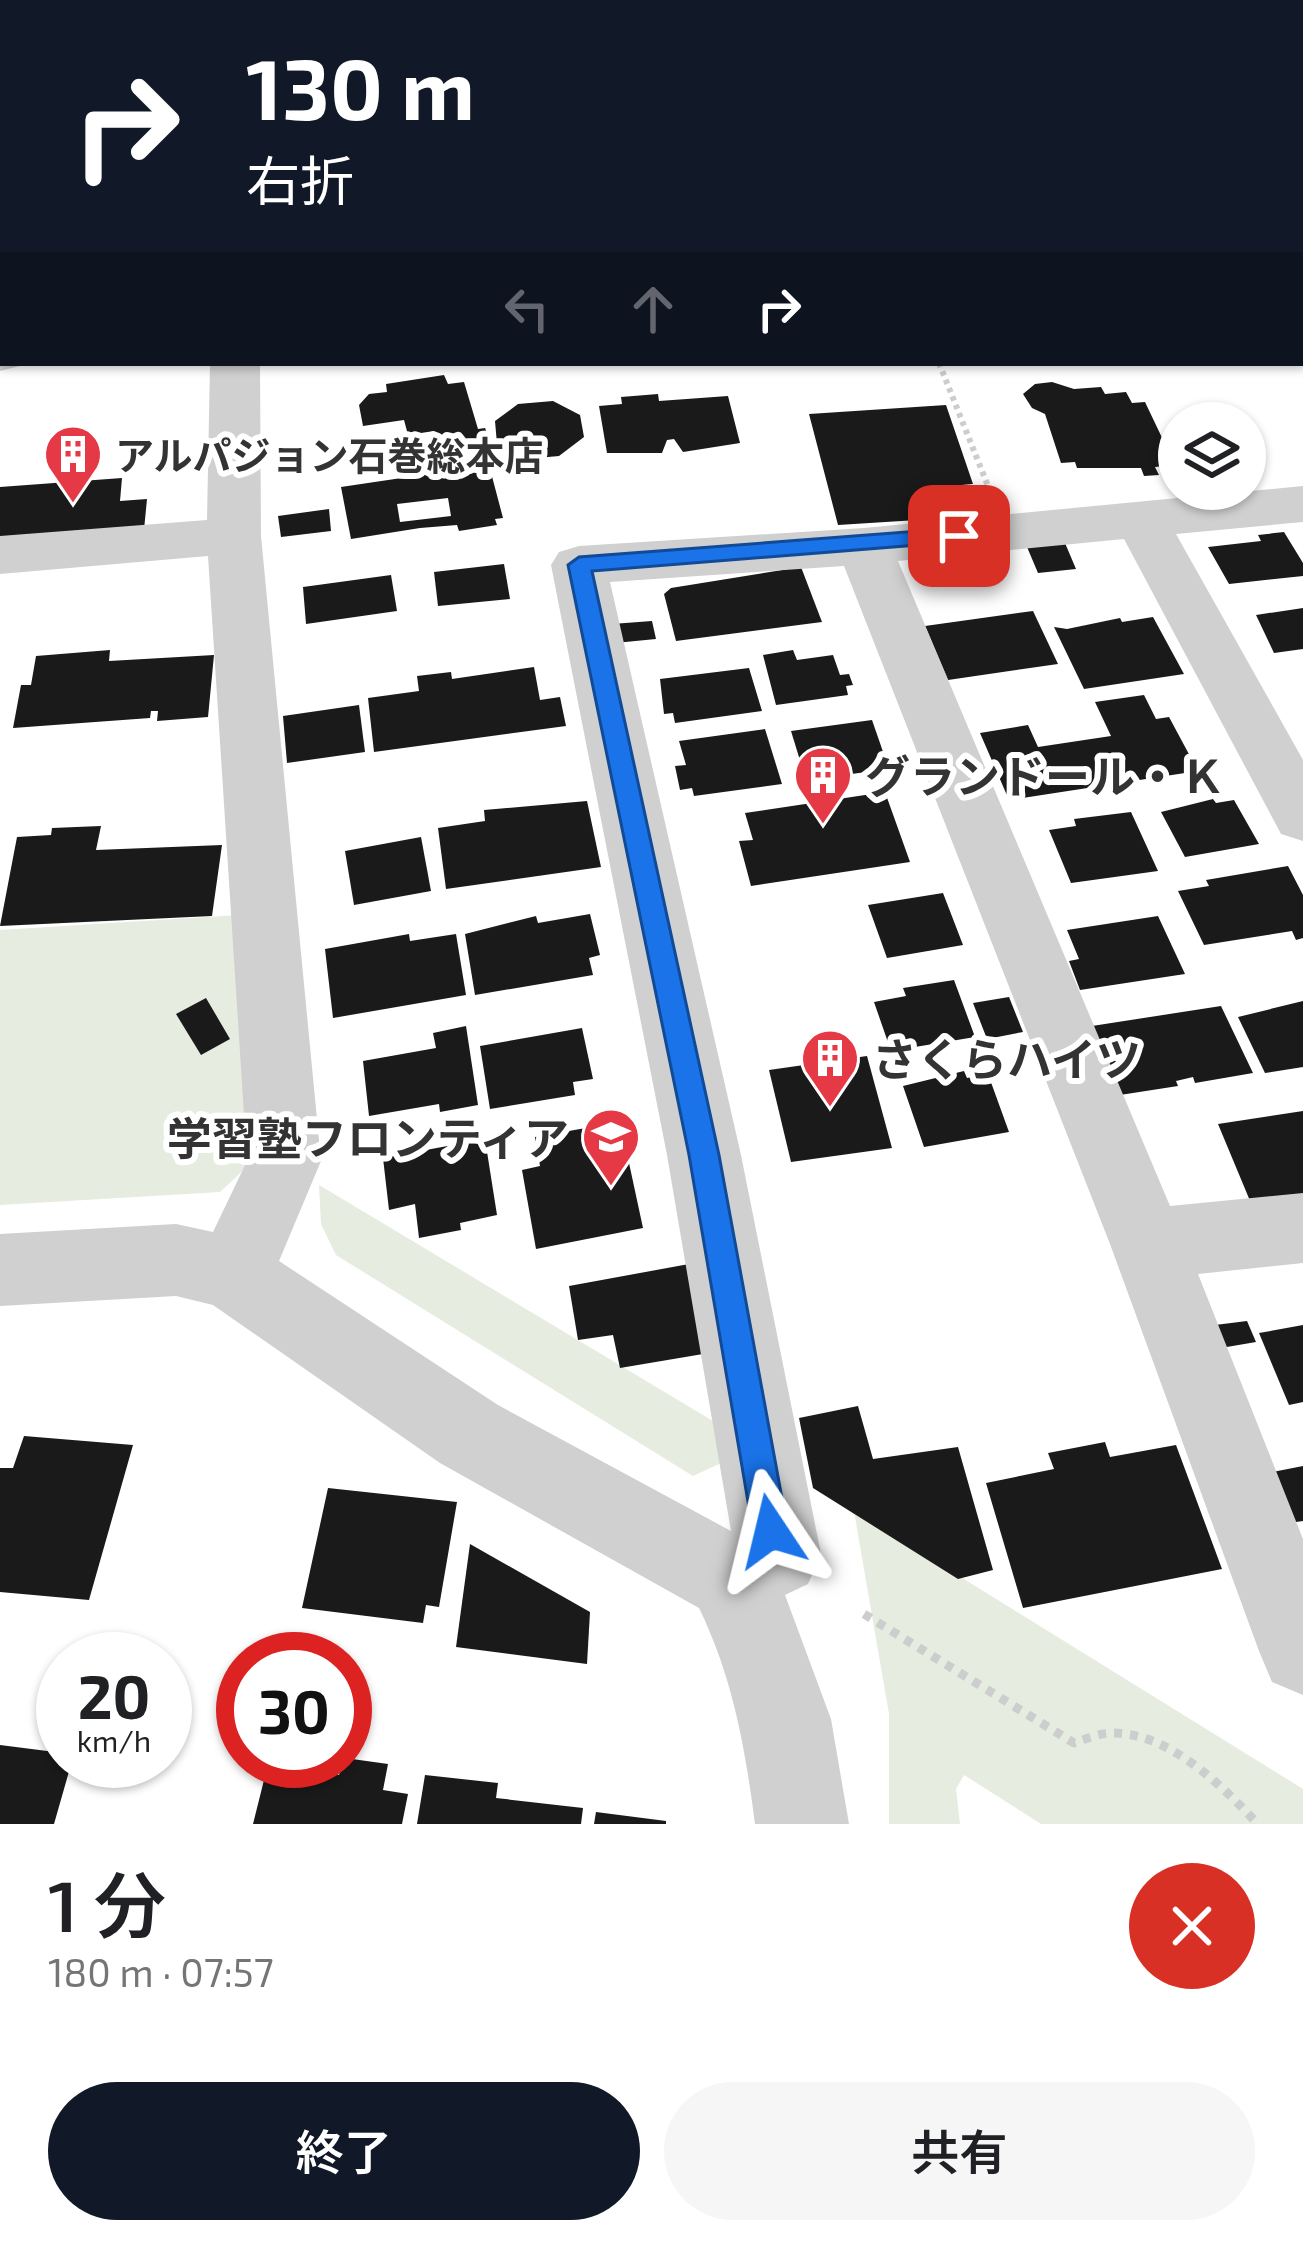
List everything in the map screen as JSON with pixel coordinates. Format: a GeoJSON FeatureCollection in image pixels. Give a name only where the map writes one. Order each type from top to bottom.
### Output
{"type":"FeatureCollection","features":[{"type":"Feature","properties":{"kind":"street"},"geometry":{"type":"LineString","coordinates":[[231,1273],[260,1221],[284,1161],[234,536],[235,366]]}},
{"type":"Feature","properties":{"kind":"street"},"geometry":{"type":"LineString","coordinates":[[730,1577],[778,1554],[704,1155],[579,565],[864,546],[1303,505]]}},
{"type":"Feature","properties":{"kind":"street"},"geometry":{"type":"LineString","coordinates":[[1142,521],[1303,817]]}},
{"type":"Feature","properties":{"kind":"street"},"geometry":{"type":"LineString","coordinates":[[0,555],[234,536]]}},
{"type":"Feature","properties":{"kind":"street"},"geometry":{"type":"LineString","coordinates":[[864,546],[1148,1244],[1303,1652]]}},
{"type":"Feature","properties":{"kind":"street"},"geometry":{"type":"LineString","coordinates":[[1148,1244],[1303,1228]]}},
{"type":"Feature","properties":{"kind":"street"},"geometry":{"type":"LineString","coordinates":[[0,1270],[176,1260],[231,1273],[469,1434],[730,1577],[760,1638],[785,1719],[802,1824]]}},
{"type":"Feature","properties":{"kind":"path"},"geometry":{"type":"LineString","coordinates":[[941,366],[1006,531]]}},
{"type":"Feature","properties":{"kind":"path"},"geometry":{"type":"LineString","coordinates":[[864,1614],[1074,1743],[1110,1732],[1150,1743],[1188,1762],[1225,1787],[1258,1824]]}},
{"type":"Feature","properties":{"kind":"shaded area"},"geometry":{"type":"Polygon","coordinates":[[[239,915],[252,1162],[220,1192],[0,1205],[0,930],[239,915]]]}},
{"type":"Feature","properties":{"kind":"shaded area"},"geometry":{"type":"Polygon","coordinates":[[[319,1185],[728,1430],[734,1457],[693,1476],[336,1255],[321,1224],[319,1185]]]}},
{"type":"Feature","properties":{"kind":"shaded area"},"geometry":{"type":"Polygon","coordinates":[[[854,1511],[1303,1789],[1303,1824],[1041,1824],[964,1775],[956,1789],[960,1824],[889,1824],[889,1714],[854,1511]]]}},
{"type":"Feature","properties":{"kind":"building"},"geometry":{"type":"Polygon","coordinates":[[[444,375],[448,384],[464,382],[478,429],[485,428],[489,438],[438,446],[434,431],[408,435],[404,420],[363,426],[359,405],[369,394],[387,392],[386,384],[444,375]]]}},
{"type":"Feature","properties":{"kind":"building"},"geometry":{"type":"Polygon","coordinates":[[[1035,384],[1101,387],[1105,394],[1126,392],[1132,403],[1145,402],[1158,429],[1158,475],[1144,476],[1141,468],[1077,468],[1075,462],[1061,463],[1045,414],[1032,408],[1023,394],[1035,384]]]}},
{"type":"Feature","properties":{"kind":"building"},"geometry":{"type":"Polygon","coordinates":[[[658,394],[659,401],[728,396],[740,443],[683,452],[674,439],[667,440],[662,453],[607,453],[599,406],[622,404],[621,397],[658,394]]]}},
{"type":"Feature","properties":{"kind":"building"},"geometry":{"type":"Polygon","coordinates":[[[553,401],[580,415],[584,437],[559,456],[526,459],[497,444],[495,421],[518,404],[553,401]]]}},
{"type":"Feature","properties":{"kind":"building"},"geometry":{"type":"Polygon","coordinates":[[[946,405],[973,484],[938,487],[949,518],[838,525],[809,414],[946,405]]]}},
{"type":"Feature","properties":{"kind":"building"},"geometry":{"type":"Polygon","coordinates":[[[489,465],[503,518],[495,519],[497,525],[459,531],[457,525],[351,539],[341,487],[489,465]],[[448,498],[397,504],[400,522],[451,516],[448,498]]]}},
{"type":"Feature","properties":{"kind":"building","name":"アルパジョン石巻総本店"},"geometry":{"type":"Polygon","coordinates":[[[122,478],[120,501],[147,499],[144,530],[0,542],[0,487],[122,478]]]}},
{"type":"Feature","properties":{"kind":"building"},"geometry":{"type":"Polygon","coordinates":[[[329,509],[331,531],[281,537],[278,516],[329,509]]]}},
{"type":"Feature","properties":{"kind":"building"},"geometry":{"type":"Polygon","coordinates":[[[1284,532],[1303,563],[1303,576],[1229,584],[1208,547],[1261,541],[1258,535],[1284,532]]]}},
{"type":"Feature","properties":{"kind":"building"},"geometry":{"type":"Polygon","coordinates":[[[1065,543],[1076,569],[1038,573],[1027,547],[1065,543]]]}},
{"type":"Feature","properties":{"kind":"building"},"geometry":{"type":"Polygon","coordinates":[[[504,564],[510,599],[438,606],[434,572],[504,564]]]}},
{"type":"Feature","properties":{"kind":"building"},"geometry":{"type":"Polygon","coordinates":[[[801,567],[822,622],[676,641],[664,594],[671,588],[801,567]]]}},
{"type":"Feature","properties":{"kind":"building"},"geometry":{"type":"Polygon","coordinates":[[[391,575],[397,611],[306,624],[303,587],[391,575]]]}},
{"type":"Feature","properties":{"kind":"building"},"geometry":{"type":"Polygon","coordinates":[[[1303,608],[1303,649],[1274,653],[1256,615],[1303,608]]]}},
{"type":"Feature","properties":{"kind":"building"},"geometry":{"type":"Polygon","coordinates":[[[1033,611],[1058,664],[948,680],[925,626],[1033,611]]]}},
{"type":"Feature","properties":{"kind":"building"},"geometry":{"type":"Polygon","coordinates":[[[1153,617],[1184,674],[1084,689],[1054,627],[1153,617]]]}},
{"type":"Feature","properties":{"kind":"building"},"geometry":{"type":"Polygon","coordinates":[[[652,621],[656,639],[615,643],[612,624],[652,621]]]}},
{"type":"Feature","properties":{"kind":"building"},"geometry":{"type":"Polygon","coordinates":[[[110,650],[109,661],[214,655],[208,717],[157,721],[158,711],[151,711],[150,718],[13,728],[21,685],[31,685],[36,656],[110,650]]]}},
{"type":"Feature","properties":{"kind":"building"},"geometry":{"type":"Polygon","coordinates":[[[793,650],[797,660],[833,655],[840,675],[849,674],[853,685],[846,686],[848,695],[776,705],[763,655],[793,650]]]}},
{"type":"Feature","properties":{"kind":"building"},"geometry":{"type":"Polygon","coordinates":[[[534,667],[540,700],[560,697],[566,726],[374,752],[368,698],[419,691],[417,676],[451,672],[452,679],[534,667]]]}},
{"type":"Feature","properties":{"kind":"building"},"geometry":{"type":"Polygon","coordinates":[[[749,668],[762,711],[675,723],[673,713],[664,714],[660,679],[749,668]]]}},
{"type":"Feature","properties":{"kind":"building"},"geometry":{"type":"Polygon","coordinates":[[[1144,695],[1156,719],[1169,717],[1198,771],[1009,800],[980,733],[1028,725],[1038,747],[1111,736],[1095,702],[1144,695]]]}},
{"type":"Feature","properties":{"kind":"building"},"geometry":{"type":"Polygon","coordinates":[[[359,705],[365,752],[287,763],[283,716],[359,705]]]}},
{"type":"Feature","properties":{"kind":"building"},"geometry":{"type":"Polygon","coordinates":[[[872,720],[889,769],[806,780],[791,731],[872,720]]]}},
{"type":"Feature","properties":{"kind":"building"},"geometry":{"type":"Polygon","coordinates":[[[765,729],[782,784],[694,796],[692,788],[680,790],[675,766],[686,765],[679,741],[765,729]]]}},
{"type":"Feature","properties":{"kind":"building","name":"グランドール・Ｋ"},"geometry":{"type":"Polygon","coordinates":[[[885,792],[910,862],[751,886],[739,841],[753,840],[745,813],[885,792]]]}},
{"type":"Feature","properties":{"kind":"building"},"geometry":{"type":"Polygon","coordinates":[[[1213,799],[1216,803],[1234,800],[1259,844],[1185,857],[1161,812],[1213,799]]]}},
{"type":"Feature","properties":{"kind":"building"},"geometry":{"type":"Polygon","coordinates":[[[587,801],[601,867],[446,889],[438,828],[485,821],[484,810],[587,801]]]}},
{"type":"Feature","properties":{"kind":"building"},"geometry":{"type":"Polygon","coordinates":[[[1131,812],[1158,871],[1071,883],[1049,830],[1076,826],[1074,819],[1131,812]]]}},
{"type":"Feature","properties":{"kind":"building"},"geometry":{"type":"Polygon","coordinates":[[[101,826],[96,850],[222,845],[212,916],[0,926],[17,837],[51,835],[52,828],[101,826]]]}},
{"type":"Feature","properties":{"kind":"building"},"geometry":{"type":"Polygon","coordinates":[[[421,837],[431,891],[354,905],[345,851],[421,837]]]}},
{"type":"Feature","properties":{"kind":"building"},"geometry":{"type":"Polygon","coordinates":[[[1288,866],[1303,895],[1303,938],[1296,940],[1292,931],[1204,945],[1178,891],[1209,886],[1206,880],[1288,866]]]}},
{"type":"Feature","properties":{"kind":"building"},"geometry":{"type":"Polygon","coordinates":[[[943,893],[963,945],[887,958],[868,905],[943,893]]]}},
{"type":"Feature","properties":{"kind":"building"},"geometry":{"type":"Polygon","coordinates":[[[590,914],[600,955],[589,958],[593,975],[475,995],[465,934],[536,916],[538,923],[590,914]]]}},
{"type":"Feature","properties":{"kind":"building"},"geometry":{"type":"Polygon","coordinates":[[[1158,916],[1185,974],[1080,990],[1069,961],[1079,959],[1067,930],[1158,916]]]}},
{"type":"Feature","properties":{"kind":"building"},"geometry":{"type":"Polygon","coordinates":[[[409,934],[410,941],[456,934],[466,995],[333,1018],[325,949],[409,934]]]}},
{"type":"Feature","properties":{"kind":"building"},"geometry":{"type":"Polygon","coordinates":[[[954,980],[975,1037],[891,1051],[874,1002],[906,996],[903,988],[954,980]]]}},
{"type":"Feature","properties":{"kind":"building"},"geometry":{"type":"Polygon","coordinates":[[[1009,997],[1023,1032],[987,1039],[973,1003],[1009,997]]]}},
{"type":"Feature","properties":{"kind":"building"},"geometry":{"type":"Polygon","coordinates":[[[206,998],[230,1039],[201,1055],[176,1014],[206,998]]]}},
{"type":"Feature","properties":{"kind":"building"},"geometry":{"type":"Polygon","coordinates":[[[1303,1001],[1303,1067],[1265,1073],[1238,1017],[1303,1001]]]}},
{"type":"Feature","properties":{"kind":"building"},"geometry":{"type":"Polygon","coordinates":[[[1221,1006],[1253,1073],[1195,1083],[1193,1077],[1176,1081],[1178,1086],[1120,1095],[1092,1026],[1221,1006]]]}},
{"type":"Feature","properties":{"kind":"building"},"geometry":{"type":"Polygon","coordinates":[[[466,1026],[478,1105],[440,1112],[439,1104],[369,1116],[363,1061],[436,1048],[433,1033],[466,1026]]]}},
{"type":"Feature","properties":{"kind":"building"},"geometry":{"type":"Polygon","coordinates":[[[582,1028],[593,1079],[573,1082],[575,1095],[490,1109],[480,1046],[582,1028]]]}},
{"type":"Feature","properties":{"kind":"building","name":"さくらハイツ"},"geometry":{"type":"Polygon","coordinates":[[[867,1056],[892,1148],[791,1162],[769,1070],[867,1056]]]}},
{"type":"Feature","properties":{"kind":"building"},"geometry":{"type":"Polygon","coordinates":[[[964,1071],[967,1078],[988,1074],[1009,1132],[924,1147],[903,1086],[964,1071]]]}},
{"type":"Feature","properties":{"kind":"building"},"geometry":{"type":"Polygon","coordinates":[[[1303,1111],[1303,1200],[1253,1208],[1218,1124],[1303,1111]]]}},
{"type":"Feature","properties":{"kind":"building"},"geometry":{"type":"Polygon","coordinates":[[[597,1126],[603,1154],[626,1149],[643,1228],[536,1249],[522,1170],[540,1166],[535,1137],[597,1126]]]}},
{"type":"Feature","properties":{"kind":"building"},"geometry":{"type":"Polygon","coordinates":[[[485,1139],[497,1215],[460,1223],[461,1230],[419,1238],[415,1204],[389,1210],[383,1158],[485,1139]]]}},
{"type":"Feature","properties":{"kind":"building"},"geometry":{"type":"Polygon","coordinates":[[[689,1264],[709,1353],[620,1368],[613,1335],[578,1340],[569,1286],[689,1264]]]}},
{"type":"Feature","properties":{"kind":"building"},"geometry":{"type":"Polygon","coordinates":[[[1247,1321],[1256,1342],[1215,1349],[1207,1326],[1247,1321]]]}},
{"type":"Feature","properties":{"kind":"building"},"geometry":{"type":"Polygon","coordinates":[[[1303,1325],[1303,1402],[1289,1405],[1259,1333],[1303,1325]]]}},
{"type":"Feature","properties":{"kind":"building"},"geometry":{"type":"Polygon","coordinates":[[[858,1406],[873,1459],[958,1447],[993,1570],[958,1579],[813,1488],[799,1418],[858,1406]]]}},
{"type":"Feature","properties":{"kind":"building"},"geometry":{"type":"Polygon","coordinates":[[[24,1436],[133,1445],[89,1600],[0,1592],[0,1468],[13,1468],[24,1436]]]}},
{"type":"Feature","properties":{"kind":"building"},"geometry":{"type":"Polygon","coordinates":[[[1105,1442],[1110,1457],[1176,1445],[1222,1569],[1023,1608],[986,1483],[1054,1469],[1048,1453],[1105,1442]]]}},
{"type":"Feature","properties":{"kind":"building"},"geometry":{"type":"Polygon","coordinates":[[[1303,1466],[1303,1521],[1282,1524],[1262,1474],[1303,1466]]]}},
{"type":"Feature","properties":{"kind":"building"},"geometry":{"type":"Polygon","coordinates":[[[328,1488],[457,1502],[439,1607],[426,1605],[423,1623],[302,1608],[328,1488]]]}},
{"type":"Feature","properties":{"kind":"building"},"geometry":{"type":"Polygon","coordinates":[[[470,1544],[590,1612],[587,1664],[456,1647],[470,1544]]]}},
{"type":"Feature","properties":{"kind":"building"},"geometry":{"type":"Polygon","coordinates":[[[0,1745],[36,1750],[36,1788],[64,1788],[54,1824],[0,1824],[0,1745]]]}},
{"type":"Feature","properties":{"kind":"building"},"geometry":{"type":"Polygon","coordinates":[[[372,1762],[388,1764],[383,1790],[408,1794],[402,1824],[253,1824],[262,1788],[372,1788],[372,1762]]]}},
{"type":"Feature","properties":{"kind":"building"},"geometry":{"type":"Polygon","coordinates":[[[425,1775],[498,1783],[496,1798],[583,1808],[581,1824],[417,1824],[425,1775]]]}},
{"type":"Feature","properties":{"kind":"building"},"geometry":{"type":"Polygon","coordinates":[[[596,1812],[666,1821],[666,1824],[594,1824],[596,1812]]]}},
{"type":"Feature","properties":{"kind":"place","name":"アルパジョン石巻総本店"},"geometry":{"type":"Point","coordinates":[73,505]}},
{"type":"Feature","properties":{"kind":"place","name":"グランドール・Ｋ"},"geometry":{"type":"Point","coordinates":[823,826]}},
{"type":"Feature","properties":{"kind":"place","name":"さくらハイツ"},"geometry":{"type":"Point","coordinates":[830,1109]}},
{"type":"Feature","properties":{"kind":"place","name":"学習塾フロンティア"},"geometry":{"type":"Point","coordinates":[611,1188]}},
{"type":"Feature","properties":{"kind":"route"},"geometry":{"type":"LineString","coordinates":[[771,1531],[704,1155],[579,565],[959,536]]}}]}
